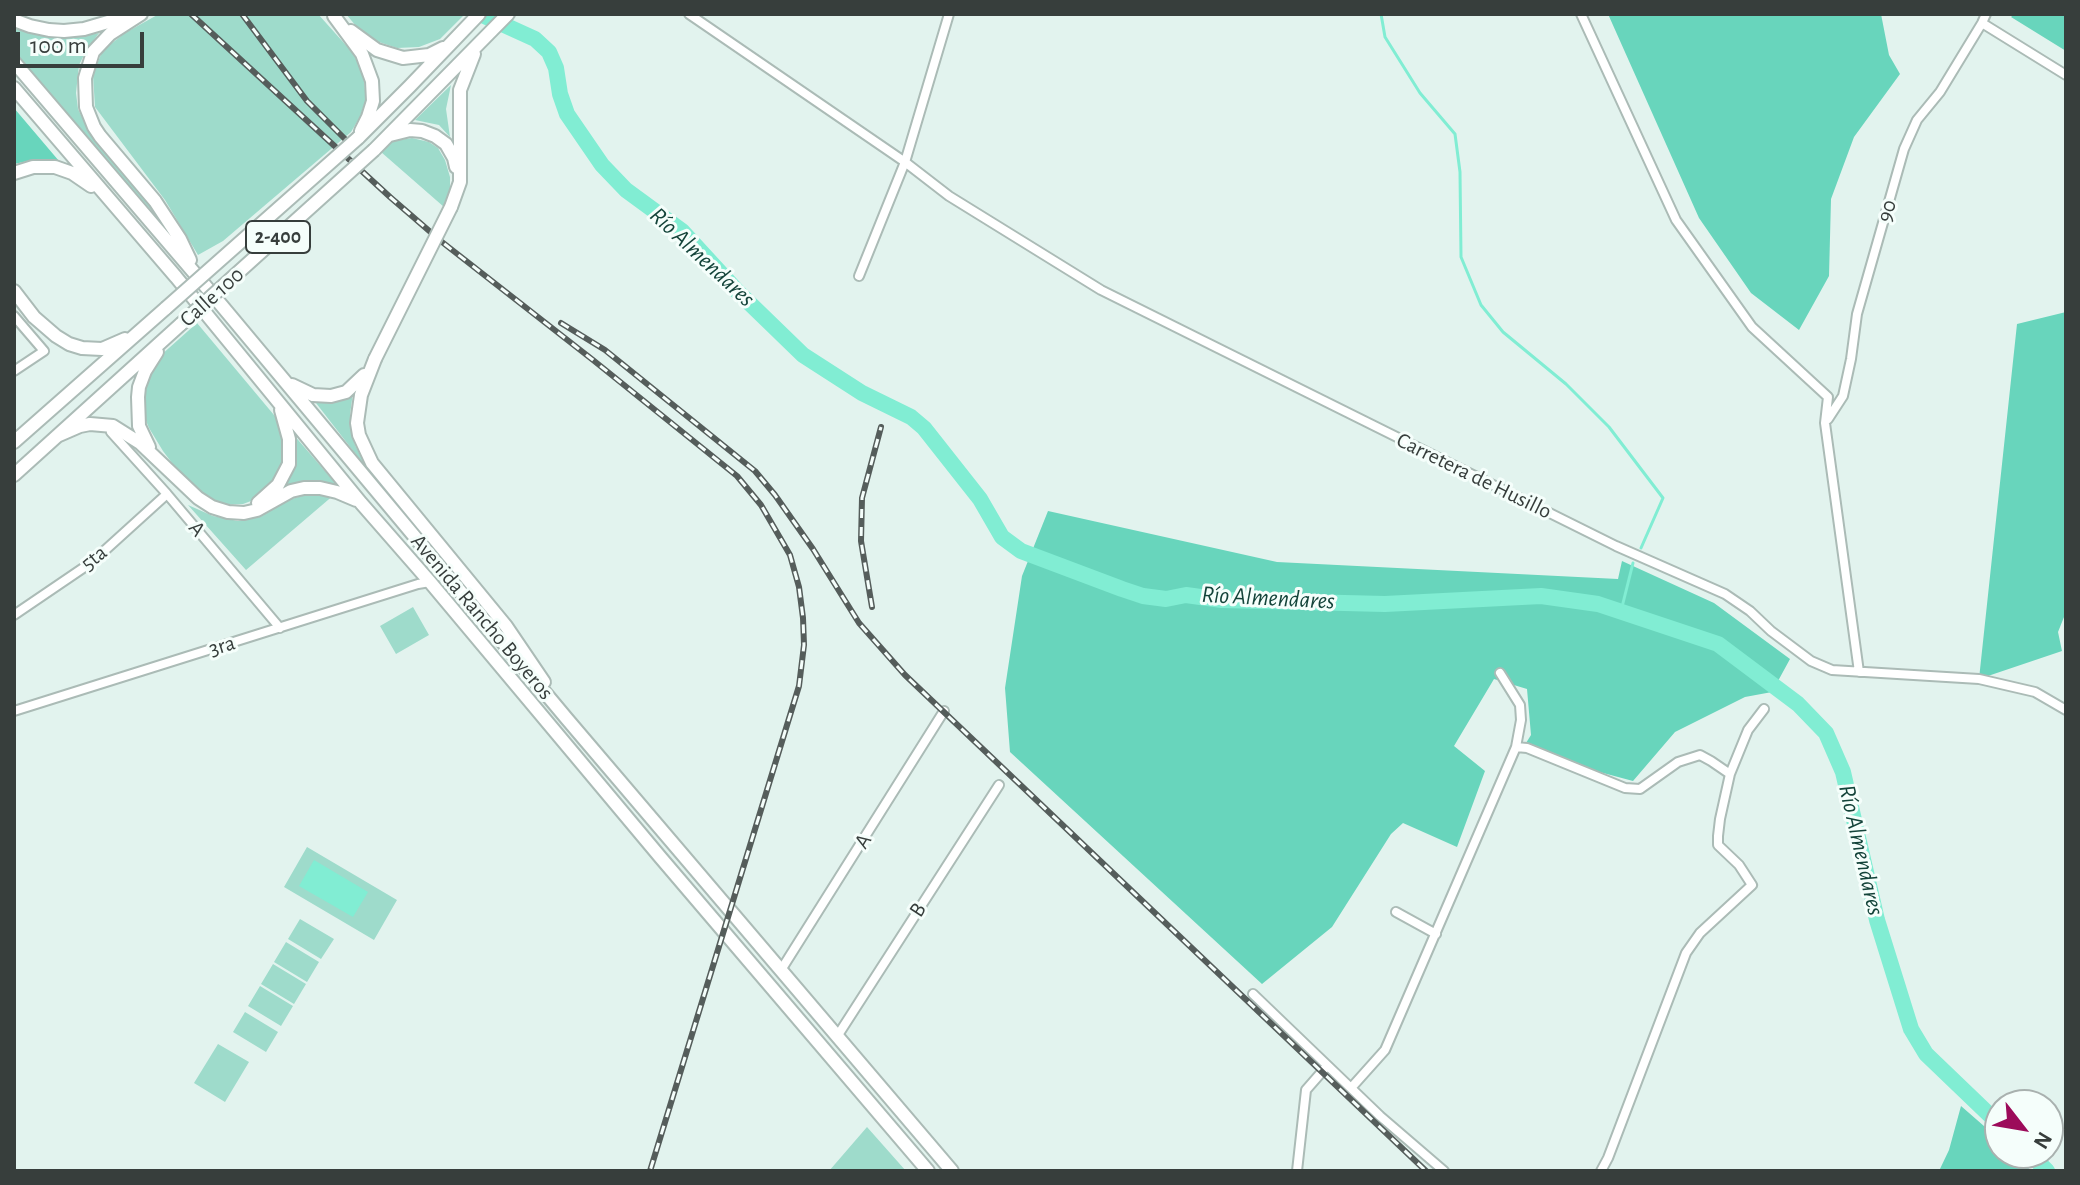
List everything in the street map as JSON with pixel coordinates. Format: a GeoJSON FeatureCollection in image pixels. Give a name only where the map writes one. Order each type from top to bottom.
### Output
{"type":"FeatureCollection","features":[{"type":"Feature","properties":{"kind":"highway"},"geometry":{"type":"LineString","coordinates":[[14,20],[64,31],[105,24],[132,14]]}},
{"type":"Feature","properties":{"kind":"highway"},"geometry":{"type":"LineString","coordinates":[[141,14],[110,34],[93,52],[85,78],[86,107],[100,136],[155,201],[180,239],[197,276]]}},
{"type":"Feature","properties":{"kind":"highway","name":"Calle 100"},"geometry":{"type":"LineString","coordinates":[[14,442],[358,138],[479,14]]}},
{"type":"Feature","properties":{"kind":"highway"},"geometry":{"type":"LineString","coordinates":[[333,15],[368,45],[391,55],[420,57],[449,45]]}},
{"type":"Feature","properties":{"kind":"highway"},"geometry":{"type":"LineString","coordinates":[[333,15],[362,54],[372,81],[373,101],[358,138]]}},
{"type":"Feature","properties":{"kind":"highway","name":"Calle 100"},"geometry":{"type":"LineString","coordinates":[[14,475],[374,150],[506,16]]}},
{"type":"Feature","properties":{"kind":"highway"},"geometry":{"type":"LineString","coordinates":[[480,44],[470,60],[460,90],[460,182],[451,207],[375,359],[361,395],[357,423],[372,463],[506,626],[567,719]]}},
{"type":"Feature","properties":{"kind":"highway","name":"Avenida Rancho Boyeros"},"geometry":{"type":"LineString","coordinates":[[14,62],[952,1171]]}},
{"type":"Feature","properties":{"kind":"highway","name":"Avenida Rancho Boyeros"},"geometry":{"type":"LineString","coordinates":[[14,88],[183,286],[361,503],[928,1171]]}},
{"type":"Feature","properties":{"kind":"highway"},"geometry":{"type":"LineString","coordinates":[[390,135],[410,130],[422,131],[446,144],[457,171],[451,207]]}},
{"type":"Feature","properties":{"kind":"highway"},"geometry":{"type":"LineString","coordinates":[[14,173],[33,167],[61,169],[104,195]]}},
{"type":"Feature","properties":{"kind":"highway"},"geometry":{"type":"LineString","coordinates":[[14,291],[34,317],[56,336],[69,344],[88,349],[102,349],[119,343],[166,308]]}},
{"type":"Feature","properties":{"kind":"highway"},"geometry":{"type":"LineString","coordinates":[[160,462],[139,426],[139,387],[150,363],[181,324]]}},
{"type":"Feature","properties":{"kind":"highway"},"geometry":{"type":"LineString","coordinates":[[266,360],[299,389],[323,397],[346,392],[375,359]]}},
{"type":"Feature","properties":{"kind":"highway"},"geometry":{"type":"LineString","coordinates":[[233,512],[268,496],[281,482],[289,464],[290,449],[284,418],[266,387]]}},
{"type":"Feature","properties":{"kind":"highway"},"geometry":{"type":"LineString","coordinates":[[57,436],[90,424],[113,426],[132,437],[190,492],[212,507],[233,512],[257,510],[291,491],[304,488],[337,492],[361,503]]}},
{"type":"Feature","properties":{"kind":"street","name":"Carretera de Husillo"},"geometry":{"type":"LineString","coordinates":[[689,14],[905,162],[949,196],[1101,290],[1616,546],[1725,594],[1811,661],[1832,670],[1979,679],[2035,692],[2066,710]]}},
{"type":"Feature","properties":{"kind":"street"},"geometry":{"type":"LineString","coordinates":[[859,276],[905,162],[949,14]]}},
{"type":"Feature","properties":{"kind":"street"},"geometry":{"type":"LineString","coordinates":[[1581,14],[1676,220],[1752,327],[1828,397],[1825,423],[1859,672]]}},
{"type":"Feature","properties":{"kind":"street"},"geometry":{"type":"LineString","coordinates":[[1984,19],[2066,75]]}},
{"type":"Feature","properties":{"kind":"street","name":"90"},"geometry":{"type":"LineString","coordinates":[[1825,423],[1843,396],[1857,314],[1904,149],[1917,120],[1940,92],[1984,19]]}},
{"type":"Feature","properties":{"kind":"street"},"geometry":{"type":"LineString","coordinates":[[14,371],[44,351],[16,321]]}},
{"type":"Feature","properties":{"kind":"street","name":"A"},"geometry":{"type":"LineString","coordinates":[[111,432],[280,628]]}},
{"type":"Feature","properties":{"kind":"street","name":"5ta"},"geometry":{"type":"LineString","coordinates":[[14,615],[92,562],[167,494]]}},
{"type":"Feature","properties":{"kind":"street","name":"3ra"},"geometry":{"type":"LineString","coordinates":[[14,711],[430,582]]}},
{"type":"Feature","properties":{"kind":"street"},"geometry":{"type":"LineString","coordinates":[[1351,1088],[1385,1050],[1516,747],[1521,720],[1520,705],[1500,673]]}},
{"type":"Feature","properties":{"kind":"street"},"geometry":{"type":"LineString","coordinates":[[1601,1171],[1686,953],[1700,933],[1752,885],[1739,865],[1718,845],[1730,774],[1748,730],[1764,709]]}},
{"type":"Feature","properties":{"kind":"street","name":"A"},"geometry":{"type":"LineString","coordinates":[[781,970],[944,711]]}},
{"type":"Feature","properties":{"kind":"street"},"geometry":{"type":"LineString","coordinates":[[1516,747],[1527,748],[1625,788],[1640,789],[1678,762],[1700,755],[1730,774]]}},
{"type":"Feature","properties":{"kind":"street","name":"B"},"geometry":{"type":"LineString","coordinates":[[838,1035],[999,785]]}},
{"type":"Feature","properties":{"kind":"street"},"geometry":{"type":"LineString","coordinates":[[1396,912],[1436,934]]}},
{"type":"Feature","properties":{"kind":"street"},"geometry":{"type":"LineString","coordinates":[[1253,994],[1380,1116],[1444,1171]]}},
{"type":"Feature","properties":{"kind":"street"},"geometry":{"type":"LineString","coordinates":[[1297,1171],[1306,1090],[1327,1066]]}},
{"type":"Feature","properties":{"kind":"shaded area"},"geometry":{"type":"Polygon","coordinates":[[[159,14],[318,14],[352,52],[363,72],[366,99],[351,132],[223,241],[198,255],[165,200],[95,107],[93,75],[101,54],[125,33],[159,14]]]}},
{"type":"Feature","properties":{"kind":"shaded area"},"geometry":{"type":"Polygon","coordinates":[[[346,14],[465,14],[440,39],[419,47],[397,48],[373,40],[346,14]]]}},
{"type":"Feature","properties":{"kind":"shaded area"},"geometry":{"type":"Polygon","coordinates":[[[1608,14],[1881,14],[1889,55],[1900,74],[1854,137],[1831,199],[1829,276],[1799,330],[1751,293],[1699,218],[1608,14]]]}},
{"type":"Feature","properties":{"kind":"shaded area"},"geometry":{"type":"Polygon","coordinates":[[[2014,14],[2066,14],[2066,51],[2011,17],[2014,14]]]}},
{"type":"Feature","properties":{"kind":"shaded area"},"geometry":{"type":"Polygon","coordinates":[[[14,26],[51,37],[99,33],[79,65],[78,109],[90,133],[159,219],[14,51],[14,26]]]}},
{"type":"Feature","properties":{"kind":"shaded area"},"geometry":{"type":"Polygon","coordinates":[[[451,85],[446,109],[450,137],[439,125],[415,120],[451,85]]]}},
{"type":"Feature","properties":{"kind":"shaded area"},"geometry":{"type":"Polygon","coordinates":[[[14,108],[59,161],[38,159],[14,164],[14,108]]]}},
{"type":"Feature","properties":{"kind":"shaded area"},"geometry":{"type":"Polygon","coordinates":[[[412,138],[438,148],[445,160],[450,190],[444,207],[381,152],[393,141],[412,138]]]}},
{"type":"Feature","properties":{"kind":"shaded area"},"geometry":{"type":"Polygon","coordinates":[[[2066,312],[2066,612],[2058,632],[2062,651],[1979,679],[2017,324],[2066,312]]]}},
{"type":"Feature","properties":{"kind":"shaded area"},"geometry":{"type":"Polygon","coordinates":[[[197,323],[279,421],[285,438],[286,455],[280,475],[259,498],[243,504],[223,505],[204,498],[163,451],[144,416],[144,393],[150,372],[160,356],[197,323]]]}},
{"type":"Feature","properties":{"kind":"shaded area"},"geometry":{"type":"Polygon","coordinates":[[[353,392],[351,430],[368,470],[316,403],[331,403],[353,392]]]}},
{"type":"Feature","properties":{"kind":"shaded area"},"geometry":{"type":"Polygon","coordinates":[[[293,434],[337,485],[311,482],[282,488],[294,464],[293,434]]]}},
{"type":"Feature","properties":{"kind":"shaded area"},"geometry":{"type":"Polygon","coordinates":[[[312,493],[335,494],[246,570],[188,505],[213,516],[238,521],[262,516],[288,500],[312,493]]]}},
{"type":"Feature","properties":{"kind":"shaded area"},"geometry":{"type":"Polygon","coordinates":[[[1048,511],[1277,562],[1618,579],[1622,561],[1714,603],[1790,659],[1772,692],[1745,697],[1675,732],[1633,781],[1521,751],[1531,735],[1527,689],[1494,679],[1454,746],[1485,771],[1457,847],[1403,823],[1391,834],[1332,927],[1262,984],[1010,752],[1005,688],[1022,576],[1048,511]]]}},
{"type":"Feature","properties":{"kind":"shaded area"},"geometry":{"type":"Polygon","coordinates":[[[413,607],[429,635],[396,654],[380,626],[413,607]]]}},
{"type":"Feature","properties":{"kind":"shaded area"},"geometry":{"type":"Polygon","coordinates":[[[307,847],[397,900],[374,940],[284,887],[307,847]]]}},
{"type":"Feature","properties":{"kind":"shaded area"},"geometry":{"type":"Polygon","coordinates":[[[314,860],[368,892],[353,917],[299,886],[314,860]]]}},
{"type":"Feature","properties":{"kind":"shaded area"},"geometry":{"type":"Polygon","coordinates":[[[300,919],[334,939],[321,959],[288,939],[300,919]]]}},
{"type":"Feature","properties":{"kind":"shaded area"},"geometry":{"type":"Polygon","coordinates":[[[286,942],[319,962],[307,982],[274,962],[286,942]]]}},
{"type":"Feature","properties":{"kind":"shaded area"},"geometry":{"type":"Polygon","coordinates":[[[273,964],[306,984],[294,1004],[261,984],[273,964]]]}},
{"type":"Feature","properties":{"kind":"shaded area"},"geometry":{"type":"Polygon","coordinates":[[[260,986],[293,1006],[281,1026],[248,1006],[260,986]]]}},
{"type":"Feature","properties":{"kind":"shaded area"},"geometry":{"type":"Polygon","coordinates":[[[245,1012],[278,1032],[266,1052],[233,1032],[245,1012]]]}},
{"type":"Feature","properties":{"kind":"shaded area"},"geometry":{"type":"Polygon","coordinates":[[[218,1044],[249,1062],[225,1102],[194,1083],[218,1044]]]}},
{"type":"Feature","properties":{"kind":"shaded area"},"geometry":{"type":"Polygon","coordinates":[[[1961,1106],[1984,1126],[1984,1169],[2031,1171],[1939,1171],[1949,1150],[1961,1106]]]}},
{"type":"Feature","properties":{"kind":"shaded area"},"geometry":{"type":"Polygon","coordinates":[[[867,1127],[906,1171],[829,1171],[867,1127]]]}},
{"type":"Feature","properties":{"kind":"waterway","name":"Río Almendares"},"geometry":{"type":"LineString","coordinates":[[480,14],[535,39],[549,52],[567,114],[602,165],[626,190],[682,231],[737,291],[803,355],[862,393],[911,417],[924,428],[980,499],[1002,537],[1021,551],[1143,596],[1166,599],[1186,595],[1222,600],[1385,604],[1541,596],[1598,604],[1718,644],[1798,704],[1826,733],[1843,772],[1877,920],[1911,1029],[1926,1054],[1984,1110]]}},
{"type":"Feature","properties":{"kind":"waterway"},"geometry":{"type":"LineString","coordinates":[[1381,14],[1385,37],[1420,93],[1455,134],[1460,172],[1461,257],[1481,305],[1503,332],[1566,384],[1609,427],[1663,498],[1641,548]]}},
{"type":"Feature","properties":{"kind":"waterway"},"geometry":{"type":"LineString","coordinates":[[1621,611],[1633,563]]}},
{"type":"Feature","properties":{"kind":"railway"},"geometry":{"type":"LineString","coordinates":[[191,14],[442,242],[737,476],[761,505],[790,555],[803,618],[804,645],[799,686],[650,1171]]}},
{"type":"Feature","properties":{"kind":"railway"},"geometry":{"type":"LineString","coordinates":[[242,14],[307,101],[345,139]]}},
{"type":"Feature","properties":{"kind":"railway"},"geometry":{"type":"LineString","coordinates":[[561,323],[605,350],[755,471],[813,549],[859,623],[905,675],[1426,1171]]}},
{"type":"Feature","properties":{"kind":"railway"},"geometry":{"type":"LineString","coordinates":[[872,607],[861,541],[862,498],[881,427]]}}]}
